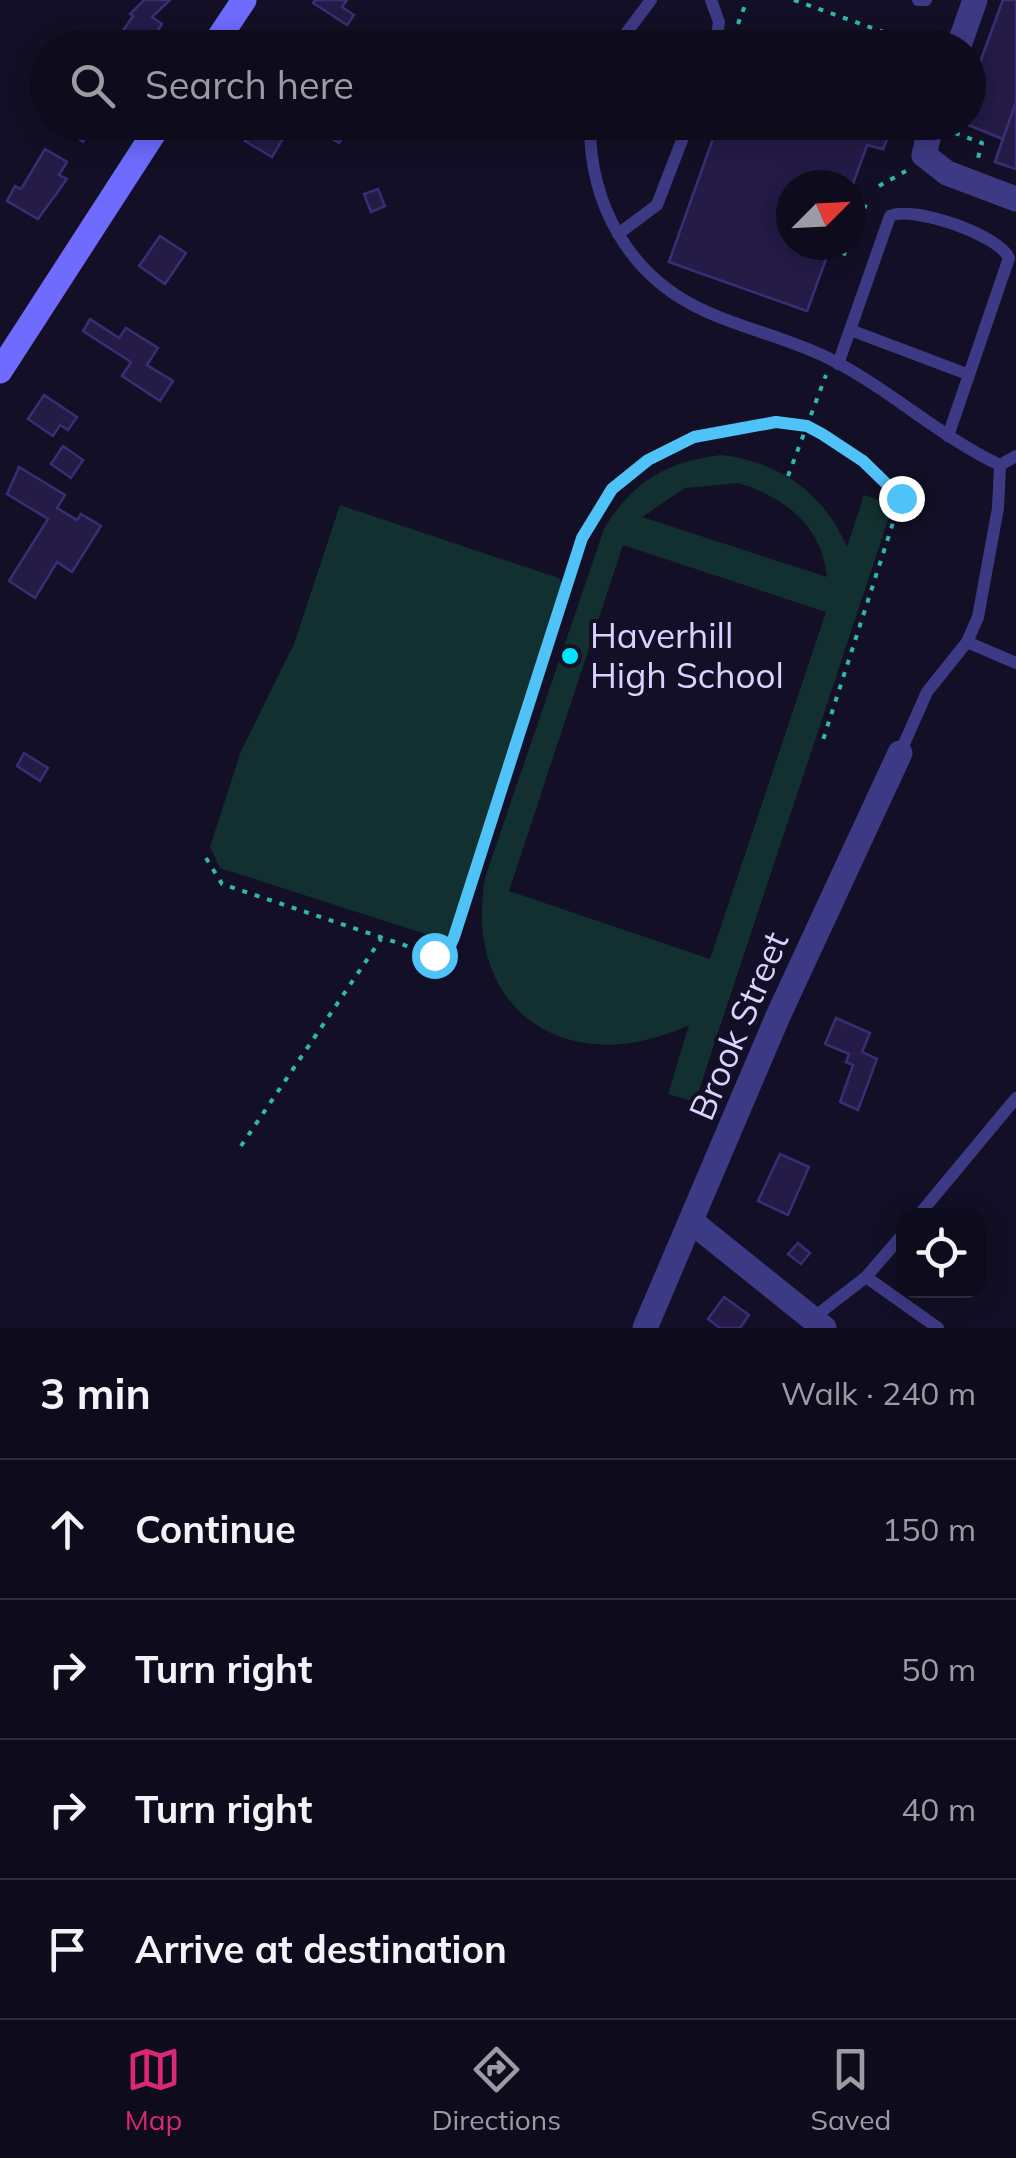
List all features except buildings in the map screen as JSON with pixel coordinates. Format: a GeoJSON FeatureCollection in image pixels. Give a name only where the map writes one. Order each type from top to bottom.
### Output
{"type":"FeatureCollection","features":[{"type":"Feature","properties":{"kind":"street"},"geometry":{"type":"LineString","coordinates":[[224,30],[244,0]]}},
{"type":"Feature","properties":{"kind":"street"},"geometry":{"type":"LineString","coordinates":[[964,30],[975,0]]}},
{"type":"Feature","properties":{"kind":"street"},"geometry":{"type":"LineString","coordinates":[[0,371],[149,140]]}},
{"type":"Feature","properties":{"kind":"street"},"geometry":{"type":"LineString","coordinates":[[928,140],[924,155],[947,173],[1016,200]]}},
{"type":"Feature","properties":{"kind":"street","name":"Brook Street"},"geometry":{"type":"LineString","coordinates":[[645,1328],[778,1016],[900,753]]}},
{"type":"Feature","properties":{"kind":"street"},"geometry":{"type":"LineString","coordinates":[[692,1222],[819,1323]]}},
{"type":"Feature","properties":{"kind":"lane"},"geometry":{"type":"LineString","coordinates":[[628,30],[652,0]]}},
{"type":"Feature","properties":{"kind":"lane"},"geometry":{"type":"LineString","coordinates":[[710,0],[720,22],[718,30]]}},
{"type":"Feature","properties":{"kind":"lane"},"geometry":{"type":"LineString","coordinates":[[918,0],[926,0]]}},
{"type":"Feature","properties":{"kind":"lane"},"geometry":{"type":"LineString","coordinates":[[591,140],[594,181],[618,234],[629,254],[676,297],[838,364],[1000,465]]}},
{"type":"Feature","properties":{"kind":"lane"},"geometry":{"type":"LineString","coordinates":[[618,234],[657,205],[682,140]]}},
{"type":"Feature","properties":{"kind":"lane"},"geometry":{"type":"LineString","coordinates":[[838,364],[853,331],[890,216],[913,211],[997,243],[1009,258],[948,436]]}},
{"type":"Feature","properties":{"kind":"lane"},"geometry":{"type":"LineString","coordinates":[[853,331],[967,374]]}},
{"type":"Feature","properties":{"kind":"lane"},"geometry":{"type":"LineString","coordinates":[[1000,465],[1016,456]]}},
{"type":"Feature","properties":{"kind":"lane"},"geometry":{"type":"LineString","coordinates":[[900,753],[927,692],[967,642],[978,617],[992,546],[1000,465]]}},
{"type":"Feature","properties":{"kind":"lane"},"geometry":{"type":"LineString","coordinates":[[967,642],[1016,664]]}},
{"type":"Feature","properties":{"kind":"lane"},"geometry":{"type":"LineString","coordinates":[[925,1208],[1016,1098]]}},
{"type":"Feature","properties":{"kind":"lane"},"geometry":{"type":"LineString","coordinates":[[819,1323],[896,1242]]}},
{"type":"Feature","properties":{"kind":"lane"},"geometry":{"type":"LineString","coordinates":[[866,1278],[938,1328]]}},
{"type":"Feature","properties":{"kind":"path"},"geometry":{"type":"LineString","coordinates":[[738,25],[747,0]]}},
{"type":"Feature","properties":{"kind":"path"},"geometry":{"type":"LineString","coordinates":[[794,0],[878,30]]}},
{"type":"Feature","properties":{"kind":"path"},"geometry":{"type":"LineString","coordinates":[[970,182],[982,143],[974,140]]}},
{"type":"Feature","properties":{"kind":"path"},"geometry":{"type":"LineString","coordinates":[[879,186],[904,173],[924,155]]}},
{"type":"Feature","properties":{"kind":"path"},"geometry":{"type":"LineString","coordinates":[[788,476],[826,375]]}},
{"type":"Feature","properties":{"kind":"path"},"geometry":{"type":"LineString","coordinates":[[206,858],[222,884],[434,955],[449,948],[582,538],[612,489],[648,460],[694,437],[776,422],[807,426],[850,451],[901,498],[823,740]]}},
{"type":"Feature","properties":{"kind":"path"},"geometry":{"type":"LineString","coordinates":[[241,1146],[382,938]]}},
{"type":"Feature","properties":{"kind":"green space"},"geometry":{"type":"Polygon","coordinates":[[[722,455],[743,459],[798,483],[826,511],[847,547],[864,495],[893,505],[695,1102],[668,1094],[689,1025],[645,1040],[604,1045],[566,1039],[534,1023],[508,999],[490,966],[482,925],[485,878],[604,529],[639,487],[668,469],[722,455]],[[738,483],[685,488],[642,517],[827,577],[818,543],[798,516],[771,496],[738,483]],[[623,545],[509,891],[710,959],[826,612],[623,545]]]}},
{"type":"Feature","properties":{"kind":"green space"},"geometry":{"type":"Polygon","coordinates":[[[340,505],[559,578],[563,586],[449,935],[441,939],[220,868],[210,847],[241,751],[294,644],[340,505]]]}},
{"type":"Feature","properties":{"kind":"place","name":"Haverhill High School"},"geometry":{"type":"Point","coordinates":[570,656]}},
{"type":"Feature","properties":{"kind":"route"},"geometry":{"type":"LineString","coordinates":[[434,955],[449,948],[454,937],[582,538],[597,510],[620,481],[684,440],[786,422],[807,426],[850,451],[901,498]]}}]}
